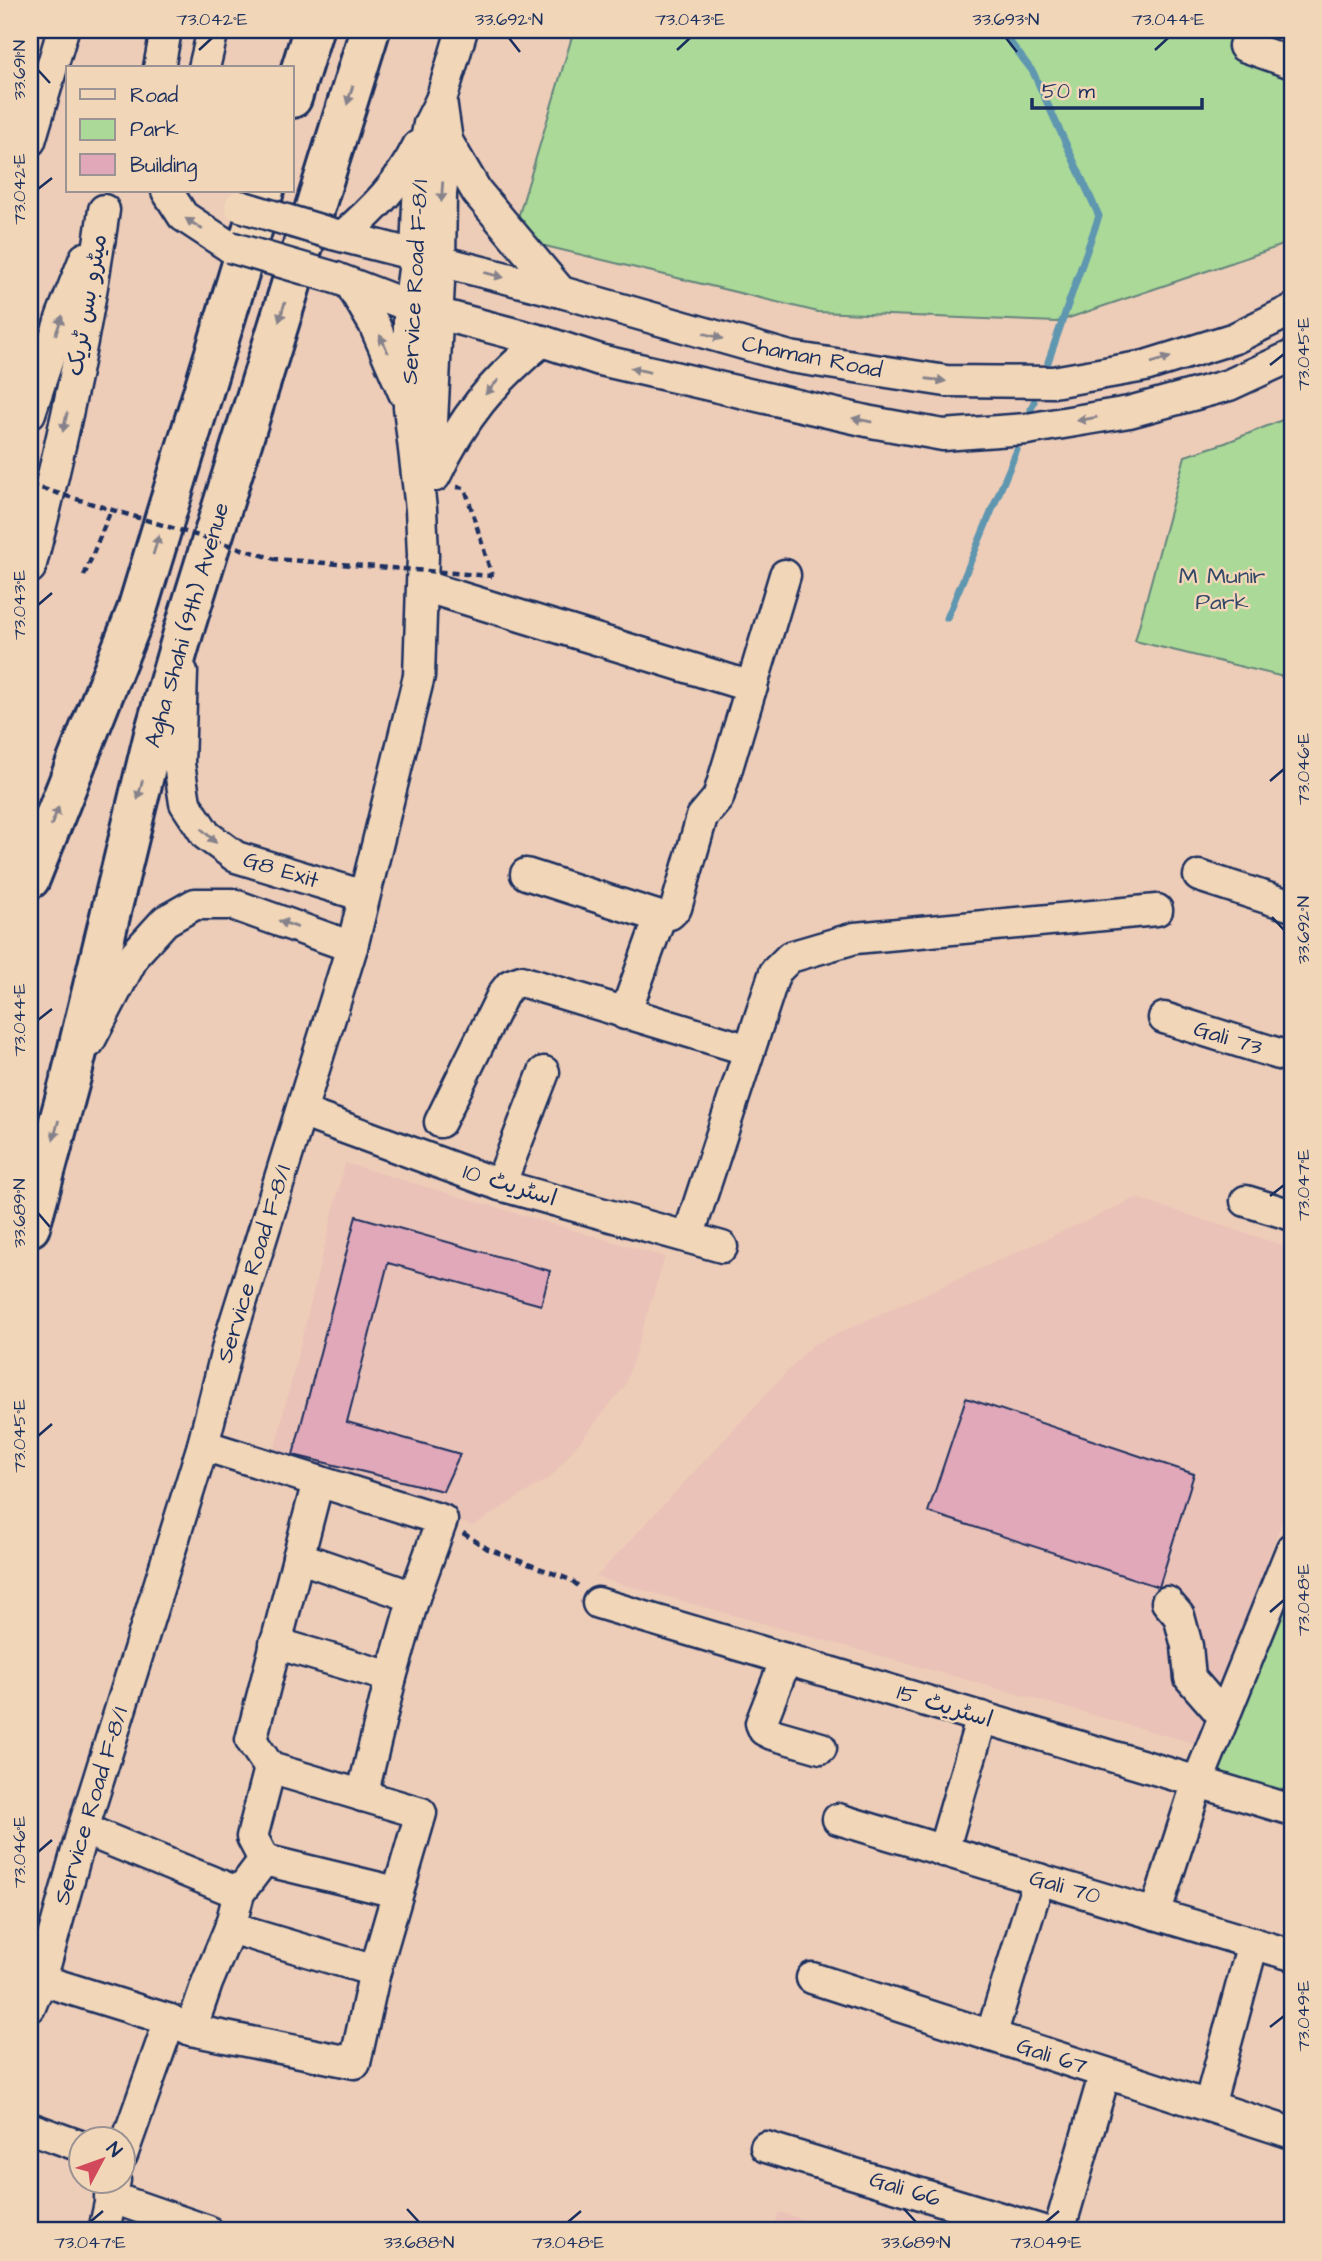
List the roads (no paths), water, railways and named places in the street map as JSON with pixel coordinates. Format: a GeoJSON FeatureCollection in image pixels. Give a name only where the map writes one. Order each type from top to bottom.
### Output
{"type":"FeatureCollection","features":[{"type":"Feature","properties":{"kind":"main road"},"geometry":{"type":"LineString","coordinates":[[294,92],[313,30]]}},
{"type":"Feature","properties":{"kind":"main road","name":"Agha Shahi (9th) Avenue"},"geometry":{"type":"LineString","coordinates":[[30,1227],[71,1077],[154,734],[370,30]]}},
{"type":"Feature","properties":{"kind":"main road"},"geometry":{"type":"LineString","coordinates":[[30,879],[136,610],[243,196]]}},
{"type":"Feature","properties":{"kind":"street"},"geometry":{"type":"LineString","coordinates":[[204,66],[213,30]]}},
{"type":"Feature","properties":{"kind":"street","name":"Service Road F-8/1"},"geometry":{"type":"LineString","coordinates":[[425,498],[409,407],[410,305],[428,259],[419,178],[439,122],[462,30]]}},
{"type":"Feature","properties":{"kind":"street"},"geometry":{"type":"LineString","coordinates":[[30,141],[66,34]]}},
{"type":"Feature","properties":{"kind":"street"},"geometry":{"type":"LineString","coordinates":[[1244,46],[1292,63]]}},
{"type":"Feature","properties":{"kind":"street"},"geometry":{"type":"LineString","coordinates":[[338,235],[379,205],[439,122],[477,192],[561,292]]}},
{"type":"Feature","properties":{"kind":"street"},"geometry":{"type":"LineString","coordinates":[[168,192],[183,216],[230,247],[410,305],[542,341],[600,360],[871,422],[943,435],[1027,429],[1129,412],[1229,385],[1292,356]]}},
{"type":"Feature","properties":{"kind":"street","name":"Chaman Road"},"geometry":{"type":"LineString","coordinates":[[243,196],[338,235],[561,292],[790,357],[946,382],[1053,382],[1145,366],[1235,338],[1292,310]]}},
{"type":"Feature","properties":{"kind":"street","name":"میٹرو بس ٹریک"},"geometry":{"type":"LineString","coordinates":[[30,412],[62,316],[104,210],[93,288],[30,568]]}},
{"type":"Feature","properties":{"kind":"street"},"geometry":{"type":"LineString","coordinates":[[344,282],[374,324],[409,407]]}},
{"type":"Feature","properties":{"kind":"street","name":"Service Road F-8/1"},"geometry":{"type":"LineString","coordinates":[[30,2007],[41,1980],[83,1829],[203,1445],[229,1342],[352,947],[419,676],[425,498],[410,305]]}},
{"type":"Feature","properties":{"kind":"street"},"geometry":{"type":"LineString","coordinates":[[425,498],[449,444],[475,405],[506,370],[542,341]]}},
{"type":"Feature","properties":{"kind":"street"},"geometry":{"type":"LineString","coordinates":[[526,874],[660,917],[670,914],[676,908],[702,817],[718,798],[785,575]]}},
{"type":"Feature","properties":{"kind":"street"},"geometry":{"type":"LineString","coordinates":[[423,586],[752,687]]}},
{"type":"Feature","properties":{"kind":"street","name":"G8 Exit"},"geometry":{"type":"LineString","coordinates":[[184,630],[179,764],[185,803],[206,835],[236,857],[364,895]]}},
{"type":"Feature","properties":{"kind":"street"},"geometry":{"type":"LineString","coordinates":[[1199,876],[1292,906]]}},
{"type":"Feature","properties":{"kind":"street"},"geometry":{"type":"LineString","coordinates":[[71,1077],[135,954],[165,922],[195,904],[232,904],[352,947]]}},
{"type":"Feature","properties":{"kind":"street"},"geometry":{"type":"LineString","coordinates":[[688,1237],[775,972],[790,957],[855,938],[1157,910]]}},
{"type":"Feature","properties":{"kind":"street"},"geometry":{"type":"LineString","coordinates":[[625,1014],[660,917]]}},
{"type":"Feature","properties":{"kind":"street"},"geometry":{"type":"LineString","coordinates":[[440,1122],[503,994],[510,985],[522,981],[749,1050]]}},
{"type":"Feature","properties":{"kind":"street","name":"Gali 73"},"geometry":{"type":"LineString","coordinates":[[1164,1018],[1292,1058]]}},
{"type":"Feature","properties":{"kind":"street"},"geometry":{"type":"LineString","coordinates":[[500,1185],[544,1072]]}},
{"type":"Feature","properties":{"kind":"street","name":"اسٹریٹ 10"},"geometry":{"type":"LineString","coordinates":[[301,1112],[500,1185],[722,1247]]}},
{"type":"Feature","properties":{"kind":"street"},"geometry":{"type":"LineString","coordinates":[[1246,1201],[1292,1215]]}},
{"type":"Feature","properties":{"kind":"street"},"geometry":{"type":"LineString","coordinates":[[203,1445],[442,1520],[414,1597],[362,1796]]}},
{"type":"Feature","properties":{"kind":"street"},"geometry":{"type":"LineString","coordinates":[[41,1980],[180,2025],[355,2063],[375,1971],[421,1813],[270,1768],[251,1740],[318,1481]]}},
{"type":"Feature","properties":{"kind":"street"},"geometry":{"type":"LineString","coordinates":[[1155,1914],[1198,1782],[1292,1548]]}},
{"type":"Feature","properties":{"kind":"street"},"geometry":{"type":"LineString","coordinates":[[298,1556],[414,1597]]}},
{"type":"Feature","properties":{"kind":"street"},"geometry":{"type":"LineString","coordinates":[[1167,1602],[1180,1616],[1191,1678],[1224,1717]]}},
{"type":"Feature","properties":{"kind":"street","name":"اسٹریٹ 15"},"geometry":{"type":"LineString","coordinates":[[598,1603],[1292,1810]]}},
{"type":"Feature","properties":{"kind":"street"},"geometry":{"type":"LineString","coordinates":[[275,1643],[391,1677]]}},
{"type":"Feature","properties":{"kind":"street"},"geometry":{"type":"LineString","coordinates":[[786,1659],[761,1723],[764,1730],[772,1734],[821,1748]]}},
{"type":"Feature","properties":{"kind":"street"},"geometry":{"type":"LineString","coordinates":[[943,1851],[982,1717]]}},
{"type":"Feature","properties":{"kind":"street"},"geometry":{"type":"LineString","coordinates":[[270,1768],[252,1837],[264,1860],[396,1892]]}},
{"type":"Feature","properties":{"kind":"street","name":"Gali 70"},"geometry":{"type":"LineString","coordinates":[[838,1819],[1292,1955]]}},
{"type":"Feature","properties":{"kind":"street"},"geometry":{"type":"LineString","coordinates":[[83,1829],[239,1893]]}},
{"type":"Feature","properties":{"kind":"street"},"geometry":{"type":"LineString","coordinates":[[136,2124],[180,2025],[207,1983],[230,1928],[239,1893],[264,1860]]}},
{"type":"Feature","properties":{"kind":"street"},"geometry":{"type":"LineString","coordinates":[[991,2036],[1039,1879]]}},
{"type":"Feature","properties":{"kind":"street"},"geometry":{"type":"LineString","coordinates":[[230,1928],[375,1971]]}},
{"type":"Feature","properties":{"kind":"street"},"geometry":{"type":"LineString","coordinates":[[1209,2106],[1253,1943]]}},
{"type":"Feature","properties":{"kind":"street","name":"Gali 67"},"geometry":{"type":"LineString","coordinates":[[812,1978],[1292,2133]]}},
{"type":"Feature","properties":{"kind":"street"},"geometry":{"type":"LineString","coordinates":[[1059,2231],[1105,2073]]}},
{"type":"Feature","properties":{"kind":"street"},"geometry":{"type":"LineString","coordinates":[[30,2128],[66,2141]]}},
{"type":"Feature","properties":{"kind":"street","name":"Gali 66"},"geometry":{"type":"LineString","coordinates":[[766,2147],[1043,2231]]}},
{"type":"Feature","properties":{"kind":"street"},"geometry":{"type":"LineString","coordinates":[[104,2231],[111,2194]]}},
{"type":"Feature","properties":{"kind":"street"},"geometry":{"type":"LineString","coordinates":[[123,2194],[208,2231]]}},
{"type":"Feature","properties":{"kind":"waterway"},"geometry":{"type":"LineString","coordinates":[[1001,30],[1033,72],[1099,216],[1048,362]]}},
{"type":"Feature","properties":{"kind":"waterway"},"geometry":{"type":"LineString","coordinates":[[1031,409],[1034,402]]}},
{"type":"Feature","properties":{"kind":"waterway"},"geometry":{"type":"LineString","coordinates":[[947,618],[1017,450]]}},
{"type":"Feature","properties":{"kind":"park label","name":"M Munir Park"},"geometry":{"type":"Point","coordinates":[1222,589]}}]}
